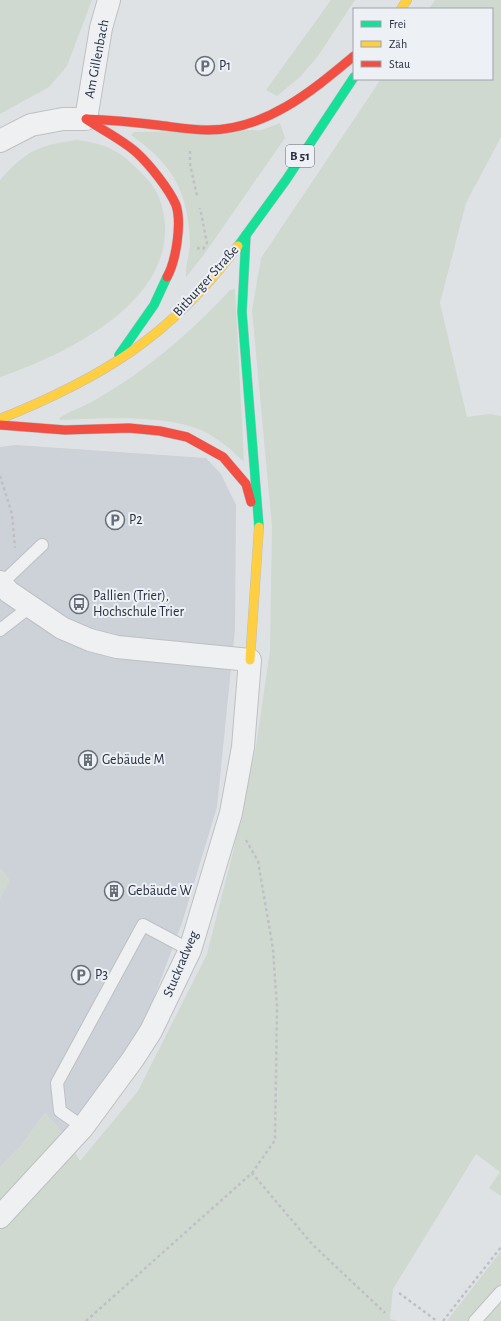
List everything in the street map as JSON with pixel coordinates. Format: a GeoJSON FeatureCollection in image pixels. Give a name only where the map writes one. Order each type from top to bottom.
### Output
{"type":"FeatureCollection","features":[{"type":"Feature","properties":{"kind":"main road"},"geometry":{"type":"LineString","coordinates":[[86,119],[138,122],[191,129],[216,130],[235,128],[286,107],[316,88],[353,57]]}},
{"type":"Feature","properties":{"kind":"main road","name":"Bitburger Straße"},"geometry":{"type":"LineString","coordinates":[[0,419],[50,399],[113,365],[152,338],[186,307],[246,236],[353,78]]}},
{"type":"Feature","properties":{"kind":"main road"},"geometry":{"type":"LineString","coordinates":[[86,119],[136,152],[162,183],[176,206],[178,239],[172,266],[154,305],[113,365]]}},
{"type":"Feature","properties":{"kind":"main road"},"geometry":{"type":"LineString","coordinates":[[246,236],[242,312],[259,528],[250,660]]}},
{"type":"Feature","properties":{"kind":"main road"},"geometry":{"type":"LineString","coordinates":[[0,425],[65,430],[129,428],[160,431],[186,437],[222,457],[246,484],[259,528]]}},
{"type":"Feature","properties":{"kind":"street","name":"Am Gillenbach"},"geometry":{"type":"LineString","coordinates":[[86,119],[101,28],[109,0]]}},
{"type":"Feature","properties":{"kind":"street"},"geometry":{"type":"LineString","coordinates":[[0,141],[31,125],[63,119],[86,119]]}},
{"type":"Feature","properties":{"kind":"street"},"geometry":{"type":"LineString","coordinates":[[2,590],[31,606],[62,628],[90,640],[117,647],[250,660]]}},
{"type":"Feature","properties":{"kind":"street","name":"Stuckradweg"},"geometry":{"type":"LineString","coordinates":[[0,1217],[83,1127],[133,1059],[151,1031],[190,950],[232,813],[243,747],[250,660]]}},
{"type":"Feature","properties":{"kind":"lane"},"geometry":{"type":"LineString","coordinates":[[2,590],[17,568],[42,545]]}},
{"type":"Feature","properties":{"kind":"lane"},"geometry":{"type":"LineString","coordinates":[[0,630],[31,606]]}},
{"type":"Feature","properties":{"kind":"lane"},"geometry":{"type":"LineString","coordinates":[[83,1127],[60,1111],[57,1083],[143,925],[190,950]]}},
{"type":"Feature","properties":{"kind":"lane"},"geometry":{"type":"LineString","coordinates":[[475,1321],[501,1292]]}},
{"type":"Feature","properties":{"kind":"path"},"geometry":{"type":"LineString","coordinates":[[0,476],[12,514],[17,568]]}},
{"type":"Feature","properties":{"kind":"path"},"geometry":{"type":"LineString","coordinates":[[86,1321],[252,1173],[275,1140],[277,1007],[273,949],[258,861],[232,813]]}},
{"type":"Feature","properties":{"kind":"path"},"geometry":{"type":"LineString","coordinates":[[252,1173],[312,1244],[384,1314]]}},
{"type":"Feature","properties":{"kind":"path"},"geometry":{"type":"LineString","coordinates":[[443,1321],[501,1246]]}},
{"type":"Feature","properties":{"kind":"path"},"geometry":{"type":"LineString","coordinates":[[399,1293],[437,1321]]}},
{"type":"Feature","properties":{"kind":"shaded area"},"geometry":{"type":"Polygon","coordinates":[[[0,0],[92,0],[67,66],[49,87],[0,114],[0,0]]]}},
{"type":"Feature","properties":{"kind":"shaded area"},"geometry":{"type":"Polygon","coordinates":[[[331,0],[355,0],[318,56],[300,77],[277,96],[266,90],[331,0]]]}},
{"type":"Feature","properties":{"kind":"shaded area"},"geometry":{"type":"Polygon","coordinates":[[[435,0],[501,0],[501,137],[466,203],[440,303],[467,417],[490,414],[501,416],[501,1196],[489,1188],[500,1172],[476,1154],[393,1289],[390,1319],[398,1321],[0,1321],[0,1167],[21,1146],[45,1113],[65,1135],[80,1161],[138,1091],[207,954],[233,852],[256,746],[270,651],[272,527],[252,310],[261,258],[380,80],[493,80],[493,8],[430,8],[435,0]]]}},
{"type":"Feature","properties":{"kind":"shaded area"},"geometry":{"type":"Polygon","coordinates":[[[280,123],[285,138],[203,256],[186,277],[190,243],[189,225],[182,194],[176,181],[158,157],[131,135],[134,132],[262,130],[280,123]]]}},
{"type":"Feature","properties":{"kind":"shaded area"},"geometry":{"type":"Polygon","coordinates":[[[77,140],[100,145],[117,152],[132,163],[152,185],[162,207],[165,225],[162,254],[150,279],[131,302],[108,323],[53,355],[0,377],[0,180],[17,162],[34,151],[52,144],[77,140]]]}},
{"type":"Feature","properties":{"kind":"shaded area"},"geometry":{"type":"Polygon","coordinates":[[[235,289],[244,462],[216,438],[191,426],[173,422],[134,418],[60,420],[59,418],[114,389],[150,364],[183,336],[230,290],[235,289]]]}},
{"type":"Feature","properties":{"kind":"shaded area"},"geometry":{"type":"Polygon","coordinates":[[[16,445],[206,458],[221,474],[236,505],[235,629],[217,807],[182,923],[143,1027],[65,1135],[45,1113],[21,1146],[0,1167],[0,447],[16,445]]]}},
{"type":"Feature","properties":{"kind":"shaded area"},"geometry":{"type":"Polygon","coordinates":[[[0,867],[10,880],[0,899],[0,867]]]}},
{"type":"Feature","properties":{"kind":"shaded area"},"geometry":{"type":"Polygon","coordinates":[[[501,1251],[501,1321],[447,1321],[501,1251]]]}},
{"type":"Feature","properties":{"kind":"traffic: fast"},"geometry":{"type":"LineString","coordinates":[[238,246],[286,180],[353,79]]}},
{"type":"Feature","properties":{"kind":"traffic: fast"},"geometry":{"type":"LineString","coordinates":[[246,235],[242,312],[259,527]]}},
{"type":"Feature","properties":{"kind":"traffic: fast"},"geometry":{"type":"LineString","coordinates":[[119,355],[154,305],[167,277]]}},
{"type":"Feature","properties":{"kind":"traffic: slow"},"geometry":{"type":"LineString","coordinates":[[402,8],[407,0]]}},
{"type":"Feature","properties":{"kind":"traffic: slow"},"geometry":{"type":"LineString","coordinates":[[0,419],[71,387],[132,351],[187,305],[213,278],[238,246]]}},
{"type":"Feature","properties":{"kind":"traffic: slow"},"geometry":{"type":"LineString","coordinates":[[250,660],[259,527]]}},
{"type":"Feature","properties":{"kind":"traffic: jam"},"geometry":{"type":"LineString","coordinates":[[87,119],[130,122],[195,130],[229,128],[269,116],[287,106],[305,95],[353,57]]}},
{"type":"Feature","properties":{"kind":"traffic: jam"},"geometry":{"type":"LineString","coordinates":[[86,119],[119,139],[137,153],[159,178],[173,199],[178,213],[178,231],[173,262],[167,277]]}},
{"type":"Feature","properties":{"kind":"traffic: jam"},"geometry":{"type":"LineString","coordinates":[[0,425],[65,430],[129,428],[160,431],[187,437],[223,457],[246,484],[251,502]]}},
{"type":"Feature","properties":{"kind":"place","name":"P1"},"geometry":{"type":"Point","coordinates":[205,66]}},
{"type":"Feature","properties":{"kind":"place","name":"P2"},"geometry":{"type":"Point","coordinates":[115,520]}},
{"type":"Feature","properties":{"kind":"place","name":"Pallien (Trier), Hochschule Trier"},"geometry":{"type":"Point","coordinates":[79,604]}},
{"type":"Feature","properties":{"kind":"place","name":"Gebäude M"},"geometry":{"type":"Point","coordinates":[88,760]}},
{"type":"Feature","properties":{"kind":"place","name":"Gebäude W"},"geometry":{"type":"Point","coordinates":[114,891]}},
{"type":"Feature","properties":{"kind":"place","name":"P3"},"geometry":{"type":"Point","coordinates":[81,975]}}]}
